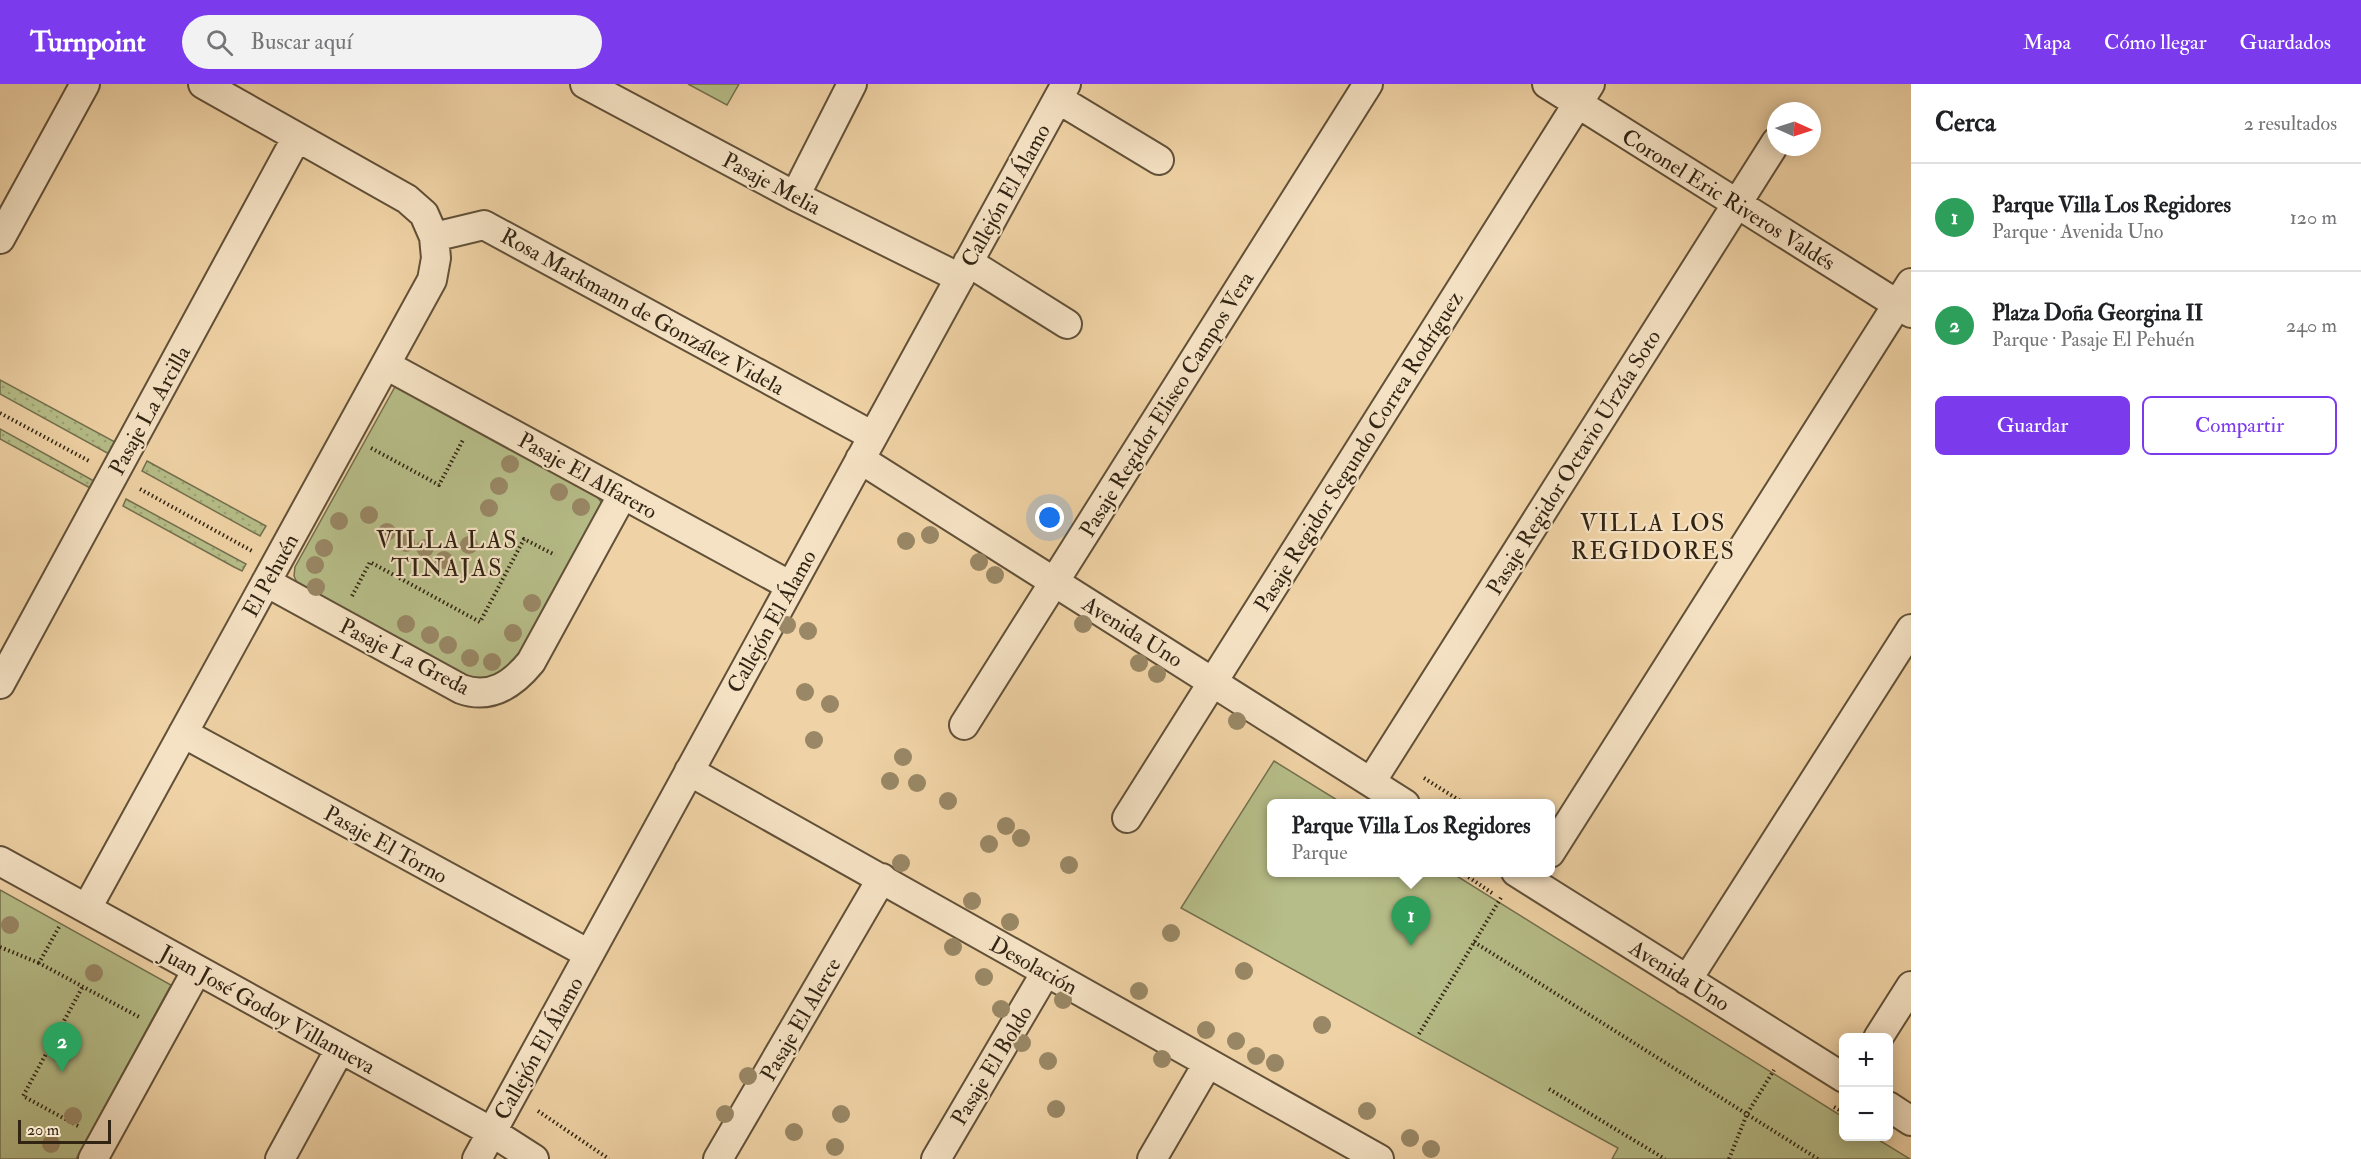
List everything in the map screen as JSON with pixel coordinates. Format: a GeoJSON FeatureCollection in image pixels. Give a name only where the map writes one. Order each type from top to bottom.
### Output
{"type":"FeatureCollection","features":[{"type":"Feature","properties":{"kind":"street"},"geometry":{"type":"LineString","coordinates":[[0,239],[85,84]]}},
{"type":"Feature","properties":{"kind":"street"},"geometry":{"type":"LineString","coordinates":[[203,84],[407,199],[424,214],[434,237]]}},
{"type":"Feature","properties":{"kind":"street","name":"Pasaje Melia"},"geometry":{"type":"LineString","coordinates":[[585,84],[795,196],[964,270],[1067,324]]}},
{"type":"Feature","properties":{"kind":"street"},"geometry":{"type":"LineString","coordinates":[[795,196],[852,84]]}},
{"type":"Feature","properties":{"kind":"street","name":"Pasaje Regidor Eliseo Campos Vera"},"geometry":{"type":"LineString","coordinates":[[964,724],[1368,84]]}},
{"type":"Feature","properties":{"kind":"street","name":"Coronel Eric Riveros Valdés"},"geometry":{"type":"LineString","coordinates":[[1547,84],[1584,94],[1737,204],[1906,300]]}},
{"type":"Feature","properties":{"kind":"street"},"geometry":{"type":"LineString","coordinates":[[1062,91],[1159,160]]}},
{"type":"Feature","properties":{"kind":"street","name":"Callejón El Álamo"},"geometry":{"type":"LineString","coordinates":[[477,1159],[1062,91]]}},
{"type":"Feature","properties":{"kind":"street","name":"Pasaje Regidor Segundo Correa Rodríguez"},"geometry":{"type":"LineString","coordinates":[[1127,818],[1584,94]]}},
{"type":"Feature","properties":{"kind":"street","name":"Pasaje La Arcilla"},"geometry":{"type":"LineString","coordinates":[[0,684],[297,137]]}},
{"type":"Feature","properties":{"kind":"street","name":"Pasaje Regidor Octavio Urzúa Soto"},"geometry":{"type":"LineString","coordinates":[[1371,782],[1767,156]]}},
{"type":"Feature","properties":{"kind":"street","name":"Rosa Markmann de González Videla"},"geometry":{"type":"LineString","coordinates":[[434,237],[484,225],[867,448]]}},
{"type":"Feature","properties":{"kind":"street","name":"El Pehuén"},"geometry":{"type":"LineString","coordinates":[[80,905],[183,733],[432,280],[436,258],[434,237]]}},
{"type":"Feature","properties":{"kind":"street"},"geometry":{"type":"LineString","coordinates":[[1555,847],[1906,300]]}},
{"type":"Feature","properties":{"kind":"street","name":"Pasaje El Alfarero"},"geometry":{"type":"LineString","coordinates":[[386,364],[791,585]]}},
{"type":"Feature","properties":{"kind":"street","name":"Avenida Uno"},"geometry":{"type":"LineString","coordinates":[[867,448],[1054,581],[1397,799]]}},
{"type":"Feature","properties":{"kind":"street","name":"Pasaje La Greda"},"geometry":{"type":"LineString","coordinates":[[266,582],[461,689],[474,694],[488,692],[504,687],[518,677],[531,662],[623,494]]}},
{"type":"Feature","properties":{"kind":"street"},"geometry":{"type":"LineString","coordinates":[[1688,980],[1911,629]]}},
{"type":"Feature","properties":{"kind":"street","name":"Pasaje El Torno"},"geometry":{"type":"LineString","coordinates":[[183,733],[590,954]]}},
{"type":"Feature","properties":{"kind":"street","name":"Desolación"},"geometry":{"type":"LineString","coordinates":[[689,771],[1377,1159]]}},
{"type":"Feature","properties":{"kind":"street","name":"Juan José Godoy Villanueva"},"geometry":{"type":"LineString","coordinates":[[0,861],[492,1132],[534,1159]]}},
{"type":"Feature","properties":{"kind":"street","name":"Avenida Uno"},"geometry":{"type":"LineString","coordinates":[[1529,877],[1839,1075]]}},
{"type":"Feature","properties":{"kind":"street","name":"Pasaje El Alerce"},"geometry":{"type":"LineString","coordinates":[[718,1159],[882,878]]}},
{"type":"Feature","properties":{"kind":"street"},"geometry":{"type":"LineString","coordinates":[[98,1150],[197,970]]}},
{"type":"Feature","properties":{"kind":"street","name":"Pasaje El Boldo"},"geometry":{"type":"LineString","coordinates":[[936,1159],[1046,972]]}},
{"type":"Feature","properties":{"kind":"street"},"geometry":{"type":"LineString","coordinates":[[1881,1033],[1911,986]]}},
{"type":"Feature","properties":{"kind":"street"},"geometry":{"type":"LineString","coordinates":[[280,1159],[340,1049]]}},
{"type":"Feature","properties":{"kind":"street"},"geometry":{"type":"LineString","coordinates":[[1152,1159],[1208,1063]]}},
{"type":"Feature","properties":{"kind":"street"},"geometry":{"type":"LineString","coordinates":[[1893,1109],[1911,1121]]}},
{"type":"Feature","properties":{"kind":"path"},"geometry":{"type":"LineString","coordinates":[[347,435],[439,485],[477,414]]}},
{"type":"Feature","properties":{"kind":"path"},"geometry":{"type":"LineString","coordinates":[[338,622],[370,562],[480,622],[524,539],[582,570]]}},
{"type":"Feature","properties":{"kind":"path"},"geometry":{"type":"LineString","coordinates":[[1419,1034],[1474,942],[1524,877]]}},
{"type":"Feature","properties":{"kind":"path"},"geometry":{"type":"LineString","coordinates":[[39,963],[80,905]]}},
{"type":"Feature","properties":{"kind":"path"},"geometry":{"type":"LineString","coordinates":[[1474,942],[1818,1159]]}},
{"type":"Feature","properties":{"kind":"path"},"geometry":{"type":"LineString","coordinates":[[0,947],[39,963],[164,1031]]}},
{"type":"Feature","properties":{"kind":"path"},"geometry":{"type":"LineString","coordinates":[[83,986],[23,1096],[98,1150]]}},
{"type":"Feature","properties":{"kind":"path"},"geometry":{"type":"LineString","coordinates":[[1729,1159],[1747,1114],[1774,1070]]}},
{"type":"Feature","properties":{"kind":"path"},"geometry":{"type":"LineString","coordinates":[[1549,1089],[1665,1159]]}},
{"type":"Feature","properties":{"kind":"path"},"geometry":{"type":"LineString","coordinates":[[513,1094],[609,1159]]}},
{"type":"Feature","properties":{"kind":"green space"},"geometry":{"type":"Polygon","coordinates":[[[688,84],[739,84],[727,105],[688,84]]]}},
{"type":"Feature","properties":{"kind":"green space"},"geometry":{"type":"Polygon","coordinates":[[[0,380],[115,442],[109,454],[0,394],[0,380]]]}},
{"type":"Feature","properties":{"kind":"green space"},"geometry":{"type":"Polygon","coordinates":[[[396,385],[593,490],[603,505],[513,672],[468,683],[298,585],[294,576],[295,567],[396,385]]]}},
{"type":"Feature","properties":{"kind":"green space"},"geometry":{"type":"Polygon","coordinates":[[[0,429],[94,481],[90,488],[0,439],[0,429]]]}},
{"type":"Feature","properties":{"kind":"green space"},"geometry":{"type":"Polygon","coordinates":[[[147,461],[266,526],[260,536],[142,471],[147,461]]]}},
{"type":"Feature","properties":{"kind":"green space"},"geometry":{"type":"Polygon","coordinates":[[[126,499],[246,564],[242,571],[123,506],[126,499]]]}},
{"type":"Feature","properties":{"kind":"green space"},"geometry":{"type":"Polygon","coordinates":[[[1274,761],[1336,799],[1267,799],[1267,877],[1458,877],[1839,1115],[1839,1141],[1881,1141],[1910,1159],[1612,1159],[1618,1148],[1181,908],[1274,761]]]}},
{"type":"Feature","properties":{"kind":"green space"},"geometry":{"type":"Polygon","coordinates":[[[0,890],[171,985],[76,1159],[0,1159],[0,890]]]}},
{"type":"Feature","properties":{"kind":"place","name":"Parque Villa Los Regidores"},"geometry":{"type":"Point","coordinates":[1411,946]}},
{"type":"Feature","properties":{"kind":"place","name":"Plaza Doña Georgina II"},"geometry":{"type":"Point","coordinates":[62,1072]}},
{"type":"Feature","properties":{"kind":"district","name":"VILLA LOS REGIDORES"},"geometry":{"type":"Point","coordinates":[1653,537]}},
{"type":"Feature","properties":{"kind":"district","name":"VILLA LAS TINAJAS"},"geometry":{"type":"Point","coordinates":[447,554]}}]}
